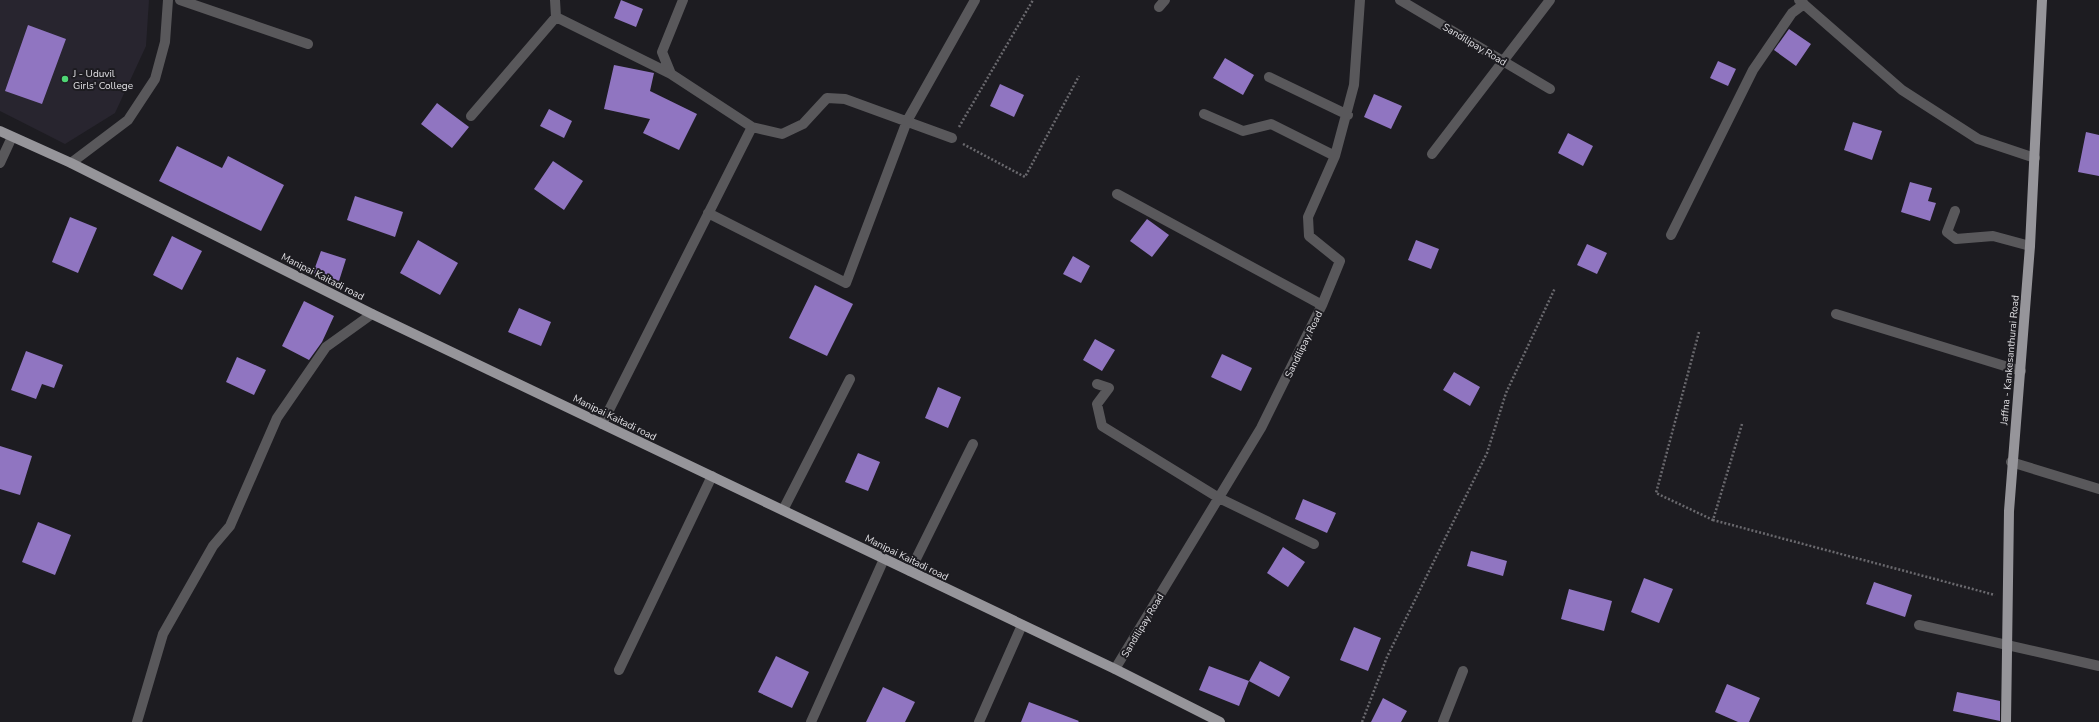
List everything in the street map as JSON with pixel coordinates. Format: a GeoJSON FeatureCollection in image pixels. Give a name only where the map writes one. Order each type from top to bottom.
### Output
{"type":"FeatureCollection","features":[{"type":"Feature","properties":{"kind":"main road","name":"Jaffna - Kankesanthurai Road"},"geometry":{"type":"LineString","coordinates":[[2006,722],[2008,645],[2007,598],[2011,462],[2030,246],[2042,0]]}},
{"type":"Feature","properties":{"kind":"main road","name":"Manipai Kaitadi road"},"geometry":{"type":"LineString","coordinates":[[0,131],[71,164],[372,314],[1115,669],[1220,722]]}},
{"type":"Feature","properties":{"kind":"street"},"geometry":{"type":"LineString","coordinates":[[71,164],[128,120],[155,79],[165,42],[168,0]]}},
{"type":"Feature","properties":{"kind":"street"},"geometry":{"type":"LineString","coordinates":[[180,0],[308,44]]}},
{"type":"Feature","properties":{"kind":"street"},"geometry":{"type":"LineString","coordinates":[[471,116],[556,17],[555,0]]}},
{"type":"Feature","properties":{"kind":"street"},"geometry":{"type":"LineString","coordinates":[[671,74],[662,52],[683,0]]}},
{"type":"Feature","properties":{"kind":"street"},"geometry":{"type":"LineString","coordinates":[[708,213],[846,283],[907,121],[975,0]]}},
{"type":"Feature","properties":{"kind":"street","name":"Sandilipay Road"},"geometry":{"type":"LineString","coordinates":[[1115,669],[1261,428],[1322,305],[1340,261],[1309,236],[1308,216],[1335,156],[1348,115],[1354,85],[1360,0]]}},
{"type":"Feature","properties":{"kind":"street","name":"Sandilipay Road"},"geometry":{"type":"LineString","coordinates":[[1400,0],[1412,3],[1550,90]]}},
{"type":"Feature","properties":{"kind":"street"},"geometry":{"type":"LineString","coordinates":[[1432,154],[1550,0]]}},
{"type":"Feature","properties":{"kind":"street"},"geometry":{"type":"LineString","coordinates":[[1671,235],[1753,70],[1792,13],[1802,2],[1902,90],[1978,139],[2035,158]]}},
{"type":"Feature","properties":{"kind":"street"},"geometry":{"type":"LineString","coordinates":[[556,17],[671,74],[752,127],[782,134],[803,124],[827,98],[845,99],[952,138]]}},
{"type":"Feature","properties":{"kind":"street"},"geometry":{"type":"LineString","coordinates":[[1269,78],[1348,115]]}},
{"type":"Feature","properties":{"kind":"street"},"geometry":{"type":"LineString","coordinates":[[1204,114],[1243,131],[1271,124],[1335,156]]}},
{"type":"Feature","properties":{"kind":"street"},"geometry":{"type":"LineString","coordinates":[[602,424],[752,127]]}},
{"type":"Feature","properties":{"kind":"street"},"geometry":{"type":"LineString","coordinates":[[0,163],[12,137]]}},
{"type":"Feature","properties":{"kind":"street"},"geometry":{"type":"LineString","coordinates":[[1117,194],[1322,305]]}},
{"type":"Feature","properties":{"kind":"street"},"geometry":{"type":"LineString","coordinates":[[1955,211],[1947,232],[1956,239],[1992,236],[2030,246]]}},
{"type":"Feature","properties":{"kind":"street"},"geometry":{"type":"LineString","coordinates":[[137,722],[163,634],[213,546],[230,526],[277,418],[326,347],[372,314]]}},
{"type":"Feature","properties":{"kind":"street"},"geometry":{"type":"LineString","coordinates":[[1836,314],[2020,371]]}},
{"type":"Feature","properties":{"kind":"street"},"geometry":{"type":"LineString","coordinates":[[783,510],[850,378]]}},
{"type":"Feature","properties":{"kind":"street"},"geometry":{"type":"LineString","coordinates":[[1097,384],[1109,388],[1097,404],[1102,426],[1219,498],[1314,544]]}},
{"type":"Feature","properties":{"kind":"street"},"geometry":{"type":"LineString","coordinates":[[910,571],[973,444]]}},
{"type":"Feature","properties":{"kind":"street"},"geometry":{"type":"LineString","coordinates":[[2011,462],[2099,489]]}},
{"type":"Feature","properties":{"kind":"street"},"geometry":{"type":"LineString","coordinates":[[619,670],[712,476]]}},
{"type":"Feature","properties":{"kind":"street"},"geometry":{"type":"LineString","coordinates":[[811,722],[884,559]]}},
{"type":"Feature","properties":{"kind":"street"},"geometry":{"type":"LineString","coordinates":[[979,722],[1022,625]]}},
{"type":"Feature","properties":{"kind":"street"},"geometry":{"type":"LineString","coordinates":[[1919,625],[2099,666]]}},
{"type":"Feature","properties":{"kind":"street"},"geometry":{"type":"LineString","coordinates":[[1443,722],[1463,671]]}},
{"type":"Feature","properties":{"kind":"path"},"geometry":{"type":"LineString","coordinates":[[1033,0],[952,138],[1025,177],[1079,76]]}},
{"type":"Feature","properties":{"kind":"path"},"geometry":{"type":"LineString","coordinates":[[1362,722],[1387,656],[1487,453],[1506,393],[1555,288]]}},
{"type":"Feature","properties":{"kind":"path"},"geometry":{"type":"LineString","coordinates":[[1699,332],[1656,493],[1713,520],[2007,598]]}},
{"type":"Feature","properties":{"kind":"path"},"geometry":{"type":"LineString","coordinates":[[1713,520],[1742,424]]}},
{"type":"Feature","properties":{"kind":"shaded area","name":"J - Uduvil Girls' College"},"geometry":{"type":"Polygon","coordinates":[[[0,0],[149,0],[146,46],[115,113],[65,144],[0,111],[0,0]]]}},
{"type":"Feature","properties":{"kind":"building"},"geometry":{"type":"Polygon","coordinates":[[[621,0],[643,9],[636,27],[614,18],[621,0]]]}},
{"type":"Feature","properties":{"kind":"building"},"geometry":{"type":"Polygon","coordinates":[[[28,25],[66,39],[42,104],[5,91],[28,25]]]}},
{"type":"Feature","properties":{"kind":"building"},"geometry":{"type":"Polygon","coordinates":[[[1789,29],[1811,44],[1796,66],[1774,50],[1789,29]]]}},
{"type":"Feature","properties":{"kind":"building"},"geometry":{"type":"Polygon","coordinates":[[[1225,58],[1254,75],[1243,95],[1213,78],[1225,58]]]}},
{"type":"Feature","properties":{"kind":"building"},"geometry":{"type":"Polygon","coordinates":[[[1718,61],[1736,69],[1728,86],[1710,78],[1718,61]]]}},
{"type":"Feature","properties":{"kind":"building"},"geometry":{"type":"Polygon","coordinates":[[[614,65],[654,73],[650,91],[697,114],[679,150],[643,133],[650,119],[604,109],[614,65]]]}},
{"type":"Feature","properties":{"kind":"building"},"geometry":{"type":"Polygon","coordinates":[[[1000,84],[1024,95],[1014,117],[990,106],[1000,84]]]}},
{"type":"Feature","properties":{"kind":"building"},"geometry":{"type":"Polygon","coordinates":[[[1374,94],[1402,106],[1391,129],[1364,117],[1374,94]]]}},
{"type":"Feature","properties":{"kind":"building"},"geometry":{"type":"Polygon","coordinates":[[[437,103],[469,127],[452,148],[421,124],[437,103]]]}},
{"type":"Feature","properties":{"kind":"building"},"geometry":{"type":"Polygon","coordinates":[[[549,109],[572,121],[564,138],[540,126],[549,109]]]}},
{"type":"Feature","properties":{"kind":"building"},"geometry":{"type":"Polygon","coordinates":[[[1853,122],[1882,131],[1872,160],[1844,150],[1853,122]]]}},
{"type":"Feature","properties":{"kind":"building"},"geometry":{"type":"Polygon","coordinates":[[[2086,132],[2099,135],[2099,176],[2078,172],[2086,132]]]}},
{"type":"Feature","properties":{"kind":"building"},"geometry":{"type":"Polygon","coordinates":[[[1568,133],[1593,146],[1583,166],[1558,153],[1568,133]]]}},
{"type":"Feature","properties":{"kind":"building"},"geometry":{"type":"Polygon","coordinates":[[[177,146],[222,168],[228,156],[284,185],[261,231],[159,181],[177,146]]]}},
{"type":"Feature","properties":{"kind":"building"},"geometry":{"type":"Polygon","coordinates":[[[553,161],[583,181],[564,210],[534,189],[553,161]]]}},
{"type":"Feature","properties":{"kind":"building"},"geometry":{"type":"Polygon","coordinates":[[[1910,182],[1932,188],[1928,201],[1936,203],[1930,221],[1901,212],[1910,182]]]}},
{"type":"Feature","properties":{"kind":"building"},"geometry":{"type":"Polygon","coordinates":[[[355,196],[403,212],[395,237],[347,220],[355,196]]]}},
{"type":"Feature","properties":{"kind":"building"},"geometry":{"type":"Polygon","coordinates":[[[70,217],[97,228],[78,273],[52,262],[70,217]]]}},
{"type":"Feature","properties":{"kind":"building"},"geometry":{"type":"Polygon","coordinates":[[[1147,219],[1169,235],[1152,257],[1130,241],[1147,219]]]}},
{"type":"Feature","properties":{"kind":"building"},"geometry":{"type":"Polygon","coordinates":[[[172,236],[202,251],[182,290],[153,275],[172,236]]]}},
{"type":"Feature","properties":{"kind":"building"},"geometry":{"type":"Polygon","coordinates":[[[418,240],[458,263],[440,295],[400,273],[418,240]]]}},
{"type":"Feature","properties":{"kind":"building"},"geometry":{"type":"Polygon","coordinates":[[[1416,240],[1439,249],[1431,269],[1408,260],[1416,240]]]}},
{"type":"Feature","properties":{"kind":"building"},"geometry":{"type":"Polygon","coordinates":[[[1587,244],[1607,253],[1597,274],[1577,265],[1587,244]]]}},
{"type":"Feature","properties":{"kind":"building"},"geometry":{"type":"Polygon","coordinates":[[[321,251],[346,259],[339,281],[313,273],[321,251]]]}},
{"type":"Feature","properties":{"kind":"building"},"geometry":{"type":"Polygon","coordinates":[[[1073,256],[1090,266],[1081,283],[1063,274],[1073,256]]]}},
{"type":"Feature","properties":{"kind":"building"},"geometry":{"type":"Polygon","coordinates":[[[815,285],[853,304],[827,356],[789,338],[815,285]]]}},
{"type":"Feature","properties":{"kind":"building"},"geometry":{"type":"Polygon","coordinates":[[[304,301],[334,316],[322,342],[309,360],[282,346],[304,301]]]}},
{"type":"Feature","properties":{"kind":"building"},"geometry":{"type":"Polygon","coordinates":[[[519,308],[551,322],[541,346],[508,332],[519,308]]]}},
{"type":"Feature","properties":{"kind":"building"},"geometry":{"type":"Polygon","coordinates":[[[1095,339],[1115,350],[1102,371],[1083,360],[1095,339]]]}},
{"type":"Feature","properties":{"kind":"building"},"geometry":{"type":"Polygon","coordinates":[[[26,351],[63,365],[54,388],[42,384],[36,399],[11,390],[26,351]]]}},
{"type":"Feature","properties":{"kind":"building"},"geometry":{"type":"Polygon","coordinates":[[[1222,354],[1252,368],[1241,391],[1211,377],[1222,354]]]}},
{"type":"Feature","properties":{"kind":"building"},"geometry":{"type":"Polygon","coordinates":[[[237,357],[266,370],[254,395],[226,382],[237,357]]]}},
{"type":"Feature","properties":{"kind":"building"},"geometry":{"type":"Polygon","coordinates":[[[1454,372],[1480,387],[1470,406],[1443,390],[1454,372]]]}},
{"type":"Feature","properties":{"kind":"building"},"geometry":{"type":"Polygon","coordinates":[[[938,387],[961,397],[948,428],[925,418],[938,387]]]}},
{"type":"Feature","properties":{"kind":"building"},"geometry":{"type":"Polygon","coordinates":[[[0,446],[32,456],[20,495],[0,489],[0,446]]]}},
{"type":"Feature","properties":{"kind":"building"},"geometry":{"type":"Polygon","coordinates":[[[858,453],[880,462],[868,491],[845,482],[858,453]]]}},
{"type":"Feature","properties":{"kind":"building"},"geometry":{"type":"Polygon","coordinates":[[[1303,499],[1336,513],[1327,533],[1295,519],[1303,499]]]}},
{"type":"Feature","properties":{"kind":"building"},"geometry":{"type":"Polygon","coordinates":[[[38,522],[71,535],[55,575],[22,562],[38,522]]]}},
{"type":"Feature","properties":{"kind":"building"},"geometry":{"type":"Polygon","coordinates":[[[1283,547],[1305,562],[1288,587],[1267,573],[1283,547]]]}},
{"type":"Feature","properties":{"kind":"building"},"geometry":{"type":"Polygon","coordinates":[[[1471,551],[1507,561],[1503,576],[1467,566],[1471,551]]]}},
{"type":"Feature","properties":{"kind":"building"},"geometry":{"type":"Polygon","coordinates":[[[1644,578],[1673,589],[1659,623],[1631,612],[1644,578]]]}},
{"type":"Feature","properties":{"kind":"building"},"geometry":{"type":"Polygon","coordinates":[[[1874,582],[1912,595],[1905,617],[1866,604],[1874,582]]]}},
{"type":"Feature","properties":{"kind":"building"},"geometry":{"type":"Polygon","coordinates":[[[1569,589],[1612,601],[1604,631],[1561,619],[1569,589]]]}},
{"type":"Feature","properties":{"kind":"building"},"geometry":{"type":"Polygon","coordinates":[[[1354,627],[1381,638],[1368,671],[1340,660],[1354,627]]]}},
{"type":"Feature","properties":{"kind":"building"},"geometry":{"type":"Polygon","coordinates":[[[776,656],[809,672],[792,708],[758,692],[776,656]]]}},
{"type":"Feature","properties":{"kind":"building"},"geometry":{"type":"Polygon","coordinates":[[[1260,661],[1290,677],[1279,697],[1249,681],[1260,661]]]}},
{"type":"Feature","properties":{"kind":"building"},"geometry":{"type":"Polygon","coordinates":[[[1209,666],[1249,681],[1239,706],[1199,690],[1209,666]]]}},
{"type":"Feature","properties":{"kind":"building"},"geometry":{"type":"Polygon","coordinates":[[[1727,684],[1760,698],[1749,722],[1738,722],[1715,712],[1727,684]]]}},
{"type":"Feature","properties":{"kind":"building"},"geometry":{"type":"Polygon","coordinates":[[[883,687],[915,702],[905,722],[866,722],[883,687]]]}},
{"type":"Feature","properties":{"kind":"building"},"geometry":{"type":"Polygon","coordinates":[[[1957,692],[2000,701],[2000,721],[1953,711],[1957,692]]]}},
{"type":"Feature","properties":{"kind":"building"},"geometry":{"type":"Polygon","coordinates":[[[1383,698],[1407,711],[1401,722],[1371,722],[1383,698]]]}},
{"type":"Feature","properties":{"kind":"building"},"geometry":{"type":"Polygon","coordinates":[[[1029,702],[1079,721],[1021,722],[1029,702]]]}},
{"type":"Feature","properties":{"kind":"place","name":"J - Uduvil Girls' College"},"geometry":{"type":"Point","coordinates":[65,79]}}]}
